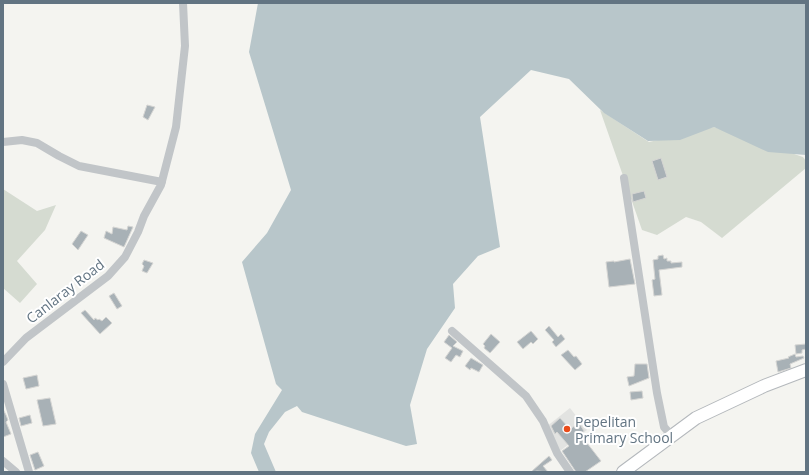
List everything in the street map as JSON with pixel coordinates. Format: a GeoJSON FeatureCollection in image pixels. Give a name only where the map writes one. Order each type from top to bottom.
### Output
{"type":"FeatureCollection","features":[{"type":"Feature","properties":{"kind":"main road"},"geometry":{"type":"LineString","coordinates":[[622,472],[696,418],[764,386],[806,370]]}},
{"type":"Feature","properties":{"kind":"street","name":"Canlaray Road"},"geometry":{"type":"LineString","coordinates":[[3,362],[26,338],[108,276],[125,257],[138,232],[144,216],[162,182],[176,127],[185,46],[183,3]]}},
{"type":"Feature","properties":{"kind":"street"},"geometry":{"type":"LineString","coordinates":[[3,142],[22,140],[37,142],[59,156],[79,166],[162,182]]}},
{"type":"Feature","properties":{"kind":"street"},"geometry":{"type":"LineString","coordinates":[[624,178],[657,393],[664,427],[672,436]]}},
{"type":"Feature","properties":{"kind":"street"},"geometry":{"type":"LineString","coordinates":[[452,331],[526,396],[543,421],[557,454],[570,472]]}},
{"type":"Feature","properties":{"kind":"street"},"geometry":{"type":"LineString","coordinates":[[3,384],[29,472]]}},
{"type":"Feature","properties":{"kind":"street"},"geometry":{"type":"LineString","coordinates":[[3,461],[16,472]]}},
{"type":"Feature","properties":{"kind":"shaded area"},"geometry":{"type":"Polygon","coordinates":[[[258,3],[806,3],[806,155],[768,152],[714,127],[680,140],[648,141],[604,113],[569,79],[531,70],[480,117],[500,247],[478,256],[453,284],[455,308],[427,349],[410,405],[417,444],[406,446],[302,412],[297,406],[285,412],[269,432],[264,444],[276,472],[259,472],[251,453],[255,434],[282,390],[276,384],[242,262],[267,233],[291,190],[249,52],[258,3]]]}},
{"type":"Feature","properties":{"kind":"shaded area"},"geometry":{"type":"Polygon","coordinates":[[[600,110],[649,142],[714,127],[803,157],[806,161],[806,168],[722,238],[701,222],[686,217],[657,235],[642,230],[600,110]]]}},
{"type":"Feature","properties":{"kind":"shaded area"},"geometry":{"type":"Polygon","coordinates":[[[3,189],[37,211],[56,205],[45,230],[17,261],[37,284],[20,303],[3,288],[3,189]]]}},
{"type":"Feature","properties":{"kind":"shaded area","name":"Pepelitan Primary School"},"geometry":{"type":"Polygon","coordinates":[[[570,408],[587,430],[560,451],[546,427],[570,408]]]}},
{"type":"Feature","properties":{"kind":"building"},"geometry":{"type":"Polygon","coordinates":[[[147,105],[155,107],[148,120],[143,117],[147,105]]]}},
{"type":"Feature","properties":{"kind":"building"},"geometry":{"type":"Polygon","coordinates":[[[661,158],[667,177],[658,180],[652,161],[661,158]]]}},
{"type":"Feature","properties":{"kind":"building"},"geometry":{"type":"Polygon","coordinates":[[[644,191],[646,198],[633,202],[632,194],[644,191]]]}},
{"type":"Feature","properties":{"kind":"building"},"geometry":{"type":"Polygon","coordinates":[[[128,226],[133,227],[124,247],[104,238],[106,231],[112,234],[113,227],[127,230],[128,226]]]}},
{"type":"Feature","properties":{"kind":"building"},"geometry":{"type":"Polygon","coordinates":[[[81,231],[88,235],[78,250],[72,244],[81,231]]]}},
{"type":"Feature","properties":{"kind":"building"},"geometry":{"type":"Polygon","coordinates":[[[663,255],[664,259],[667,258],[667,261],[671,261],[671,263],[682,262],[682,267],[659,270],[662,295],[654,296],[652,280],[655,279],[653,260],[658,259],[658,256],[663,255]]]}},
{"type":"Feature","properties":{"kind":"building"},"geometry":{"type":"Polygon","coordinates":[[[630,259],[635,284],[609,287],[606,262],[630,259]]]}},
{"type":"Feature","properties":{"kind":"building"},"geometry":{"type":"Polygon","coordinates":[[[144,260],[153,263],[147,273],[142,271],[144,266],[142,264],[144,260]]]}},
{"type":"Feature","properties":{"kind":"building"},"geometry":{"type":"Polygon","coordinates":[[[114,293],[122,306],[117,309],[109,296],[114,293]]]}},
{"type":"Feature","properties":{"kind":"building"},"geometry":{"type":"Polygon","coordinates":[[[85,310],[94,320],[95,318],[102,321],[106,317],[112,323],[100,334],[81,313],[85,310]]]}},
{"type":"Feature","properties":{"kind":"building"},"geometry":{"type":"Polygon","coordinates":[[[549,326],[558,337],[561,334],[565,339],[556,347],[552,342],[554,340],[545,330],[549,326]]]}},
{"type":"Feature","properties":{"kind":"building"},"geometry":{"type":"Polygon","coordinates":[[[531,331],[538,339],[533,344],[531,342],[523,349],[517,342],[531,331]]]}},
{"type":"Feature","properties":{"kind":"building"},"geometry":{"type":"Polygon","coordinates":[[[491,334],[500,342],[490,353],[484,348],[485,346],[483,344],[491,334]]]}},
{"type":"Feature","properties":{"kind":"building"},"geometry":{"type":"Polygon","coordinates":[[[449,335],[457,342],[453,346],[463,351],[460,357],[456,355],[451,362],[445,358],[452,348],[444,342],[449,335]]]}},
{"type":"Feature","properties":{"kind":"building"},"geometry":{"type":"Polygon","coordinates":[[[806,344],[806,349],[802,350],[802,353],[796,354],[795,345],[806,344]]]}},
{"type":"Feature","properties":{"kind":"building"},"geometry":{"type":"Polygon","coordinates":[[[568,350],[574,357],[576,356],[582,364],[575,370],[561,355],[568,350]]]}},
{"type":"Feature","properties":{"kind":"building"},"geometry":{"type":"Polygon","coordinates":[[[795,354],[796,357],[803,356],[804,358],[790,364],[791,368],[778,372],[776,361],[789,358],[788,357],[795,354]]]}},
{"type":"Feature","properties":{"kind":"building"},"geometry":{"type":"Polygon","coordinates":[[[471,358],[483,365],[479,372],[471,368],[470,370],[465,366],[471,358]]]}},
{"type":"Feature","properties":{"kind":"building"},"geometry":{"type":"Polygon","coordinates":[[[635,364],[647,364],[649,378],[629,386],[627,377],[634,376],[635,364]]]}},
{"type":"Feature","properties":{"kind":"building"},"geometry":{"type":"Polygon","coordinates":[[[37,375],[39,386],[26,389],[23,378],[37,375]]]}},
{"type":"Feature","properties":{"kind":"building"},"geometry":{"type":"Polygon","coordinates":[[[642,391],[643,398],[631,400],[630,392],[642,391]]]}},
{"type":"Feature","properties":{"kind":"building"},"geometry":{"type":"Polygon","coordinates":[[[50,398],[56,424],[43,426],[37,400],[50,398]]]}},
{"type":"Feature","properties":{"kind":"building"},"geometry":{"type":"Polygon","coordinates":[[[3,409],[8,420],[6,422],[11,434],[3,437],[3,409]]]}},
{"type":"Feature","properties":{"kind":"building"},"geometry":{"type":"Polygon","coordinates":[[[30,415],[32,423],[21,426],[19,418],[30,415]]]}},
{"type":"Feature","properties":{"kind":"building"},"geometry":{"type":"Polygon","coordinates":[[[560,418],[570,429],[579,423],[584,431],[580,434],[601,461],[585,472],[576,472],[562,451],[569,446],[557,432],[555,434],[551,426],[560,418]]]}},
{"type":"Feature","properties":{"kind":"building"},"geometry":{"type":"Polygon","coordinates":[[[38,452],[44,466],[35,470],[30,455],[38,452]]]}},
{"type":"Feature","properties":{"kind":"building"},"geometry":{"type":"Polygon","coordinates":[[[549,456],[552,460],[543,466],[548,472],[532,471],[549,456]]]}},
{"type":"Feature","properties":{"kind":"place","name":"Pepelitan Primary School"},"geometry":{"type":"Point","coordinates":[567,429]}}]}
